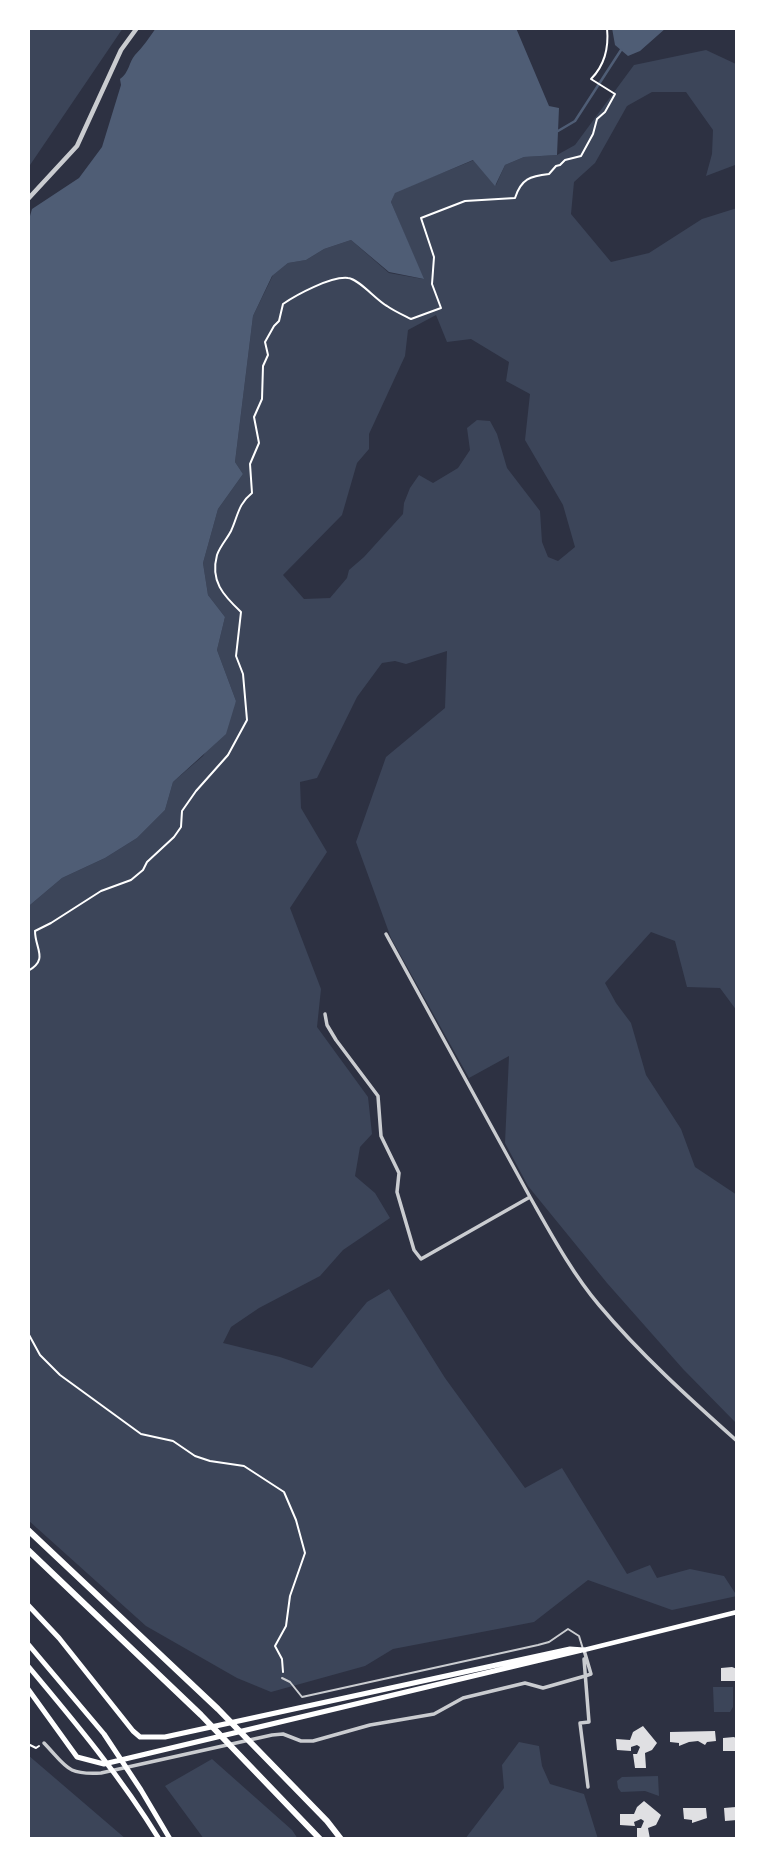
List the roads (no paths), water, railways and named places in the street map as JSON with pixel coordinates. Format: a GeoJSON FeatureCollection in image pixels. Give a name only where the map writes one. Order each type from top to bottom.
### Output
{"type":"FeatureCollection","features":[{"type":"Feature","properties":{"kind":"highway"},"geometry":{"type":"LineString","coordinates":[[28,1530],[218,1709],[327,1821],[341,1839]]}},
{"type":"Feature","properties":{"kind":"highway"},"geometry":{"type":"LineString","coordinates":[[28,1550],[201,1715],[320,1839]]}},
{"type":"Feature","properties":{"kind":"highway"},"geometry":{"type":"LineString","coordinates":[[28,1605],[69,1650],[125,1723],[141,1737],[149,1738],[165,1737],[570,1649],[584,1650]]}},
{"type":"Feature","properties":{"kind":"highway"},"geometry":{"type":"LineString","coordinates":[[28,1644],[104,1734],[170,1839]]}},
{"type":"Feature","properties":{"kind":"highway"},"geometry":{"type":"LineString","coordinates":[[28,1689],[78,1757],[104,1764],[584,1650]]}},
{"type":"Feature","properties":{"kind":"highway"},"geometry":{"type":"LineString","coordinates":[[28,1666],[94,1744],[132,1795],[159,1839]]}},
{"type":"Feature","properties":{"kind":"main road"},"geometry":{"type":"LineString","coordinates":[[584,1650],[737,1612]]}},
{"type":"Feature","properties":{"kind":"street"},"geometry":{"type":"LineString","coordinates":[[28,199],[77,146],[121,50],[137,28]]}},
{"type":"Feature","properties":{"kind":"street"},"geometry":{"type":"LineString","coordinates":[[386,934],[530,1196],[562,1252],[598,1305],[737,1441]]}},
{"type":"Feature","properties":{"kind":"street"},"geometry":{"type":"LineString","coordinates":[[325,1014],[327,1025],[336,1040],[378,1096],[381,1136],[398,1173],[397,1192],[414,1250],[421,1259],[530,1196]]}},
{"type":"Feature","properties":{"kind":"street"},"geometry":{"type":"LineString","coordinates":[[584,1650],[589,1723],[580,1723],[588,1787]]}},
{"type":"Feature","properties":{"kind":"street"},"geometry":{"type":"LineString","coordinates":[[44,1744],[69,1770],[79,1774],[101,1773],[272,1735],[282,1734],[301,1741],[313,1741],[370,1725],[434,1714],[463,1698],[525,1683],[543,1688],[585,1676]]}},
{"type":"Feature","properties":{"kind":"lane"},"geometry":{"type":"LineString","coordinates":[[282,1678],[302,1697],[538,1645],[549,1642],[568,1629],[579,1636],[584,1650]]}},
{"type":"Feature","properties":{"kind":"waterway"},"geometry":{"type":"LineString","coordinates":[[558,131],[575,121],[621,50]]}}]}
